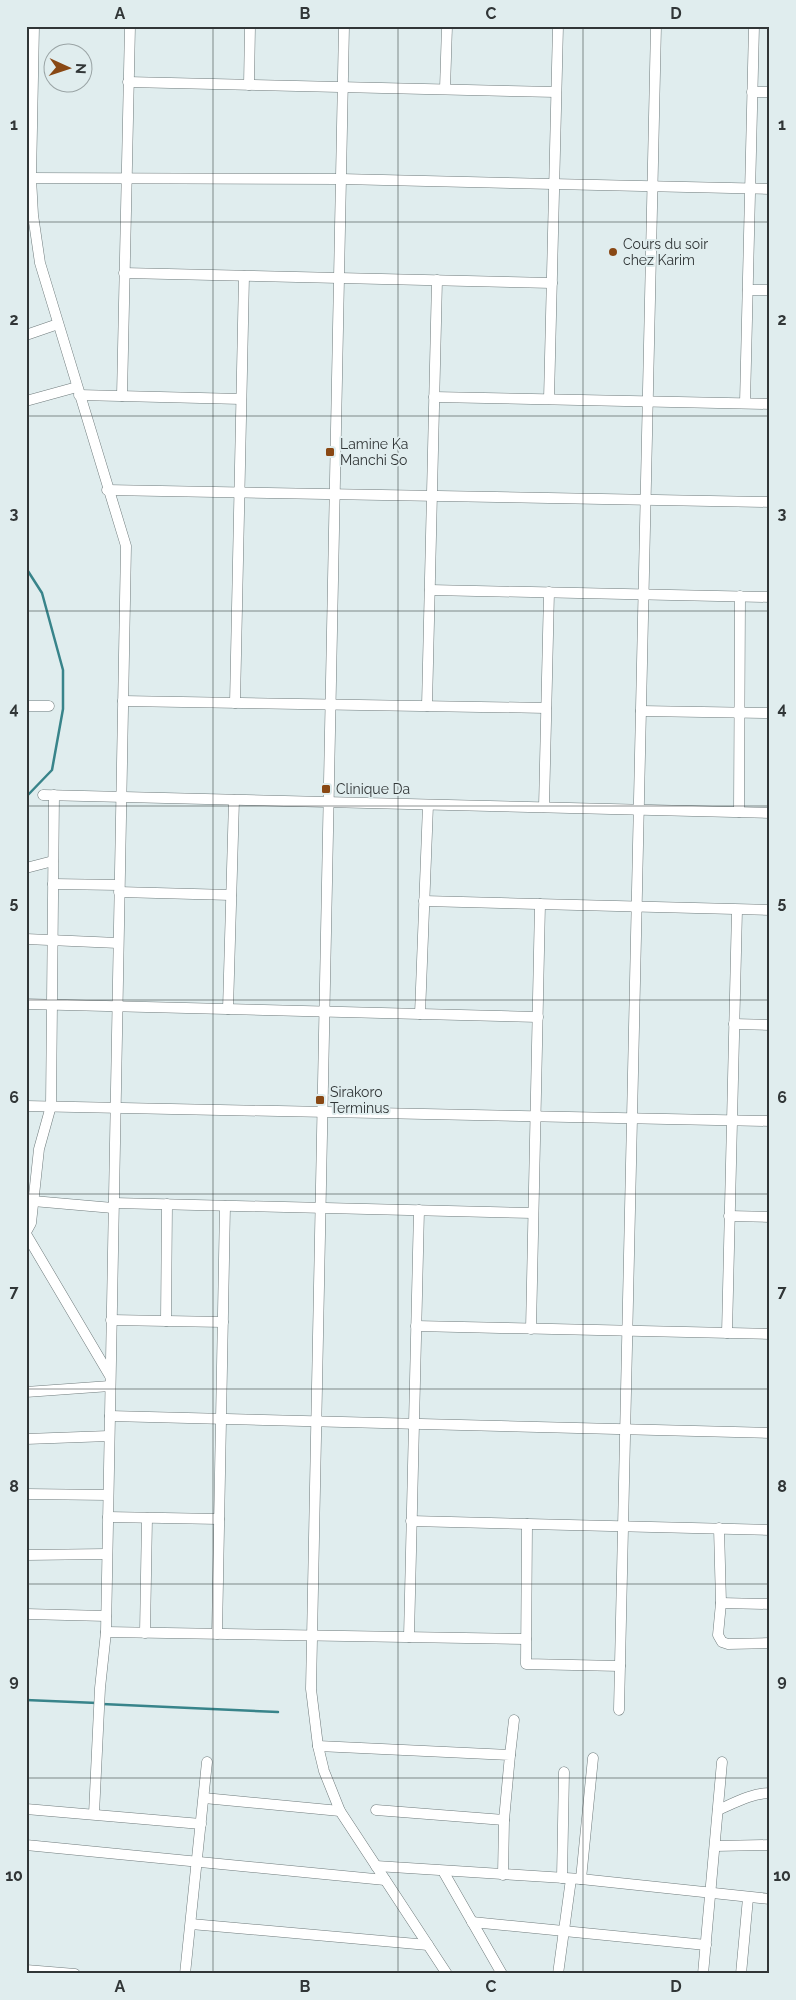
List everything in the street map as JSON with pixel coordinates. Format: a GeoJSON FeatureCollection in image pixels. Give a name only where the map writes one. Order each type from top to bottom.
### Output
{"type":"FeatureCollection","features":[{"type":"Feature","properties":{"kind":"street"},"geometry":{"type":"LineString","coordinates":[[34,26],[28,179],[40,263],[107,490],[126,546],[106,1632],[100,1688],[94,1814]]}},
{"type":"Feature","properties":{"kind":"street"},"geometry":{"type":"LineString","coordinates":[[122,396],[130,26]]}},
{"type":"Feature","properties":{"kind":"street"},"geometry":{"type":"LineString","coordinates":[[249,85],[250,26]]}},
{"type":"Feature","properties":{"kind":"street"},"geometry":{"type":"LineString","coordinates":[[344,26],[311,1689],[318,1746],[324,1771],[340,1811],[447,1974]]}},
{"type":"Feature","properties":{"kind":"street"},"geometry":{"type":"LineString","coordinates":[[445,89],[447,26]]}},
{"type":"Feature","properties":{"kind":"street"},"geometry":{"type":"LineString","coordinates":[[549,399],[558,26]]}},
{"type":"Feature","properties":{"kind":"street"},"geometry":{"type":"LineString","coordinates":[[619,1710],[656,26]]}},
{"type":"Feature","properties":{"kind":"street"},"geometry":{"type":"LineString","coordinates":[[745,403],[754,26]]}},
{"type":"Feature","properties":{"kind":"street"},"geometry":{"type":"LineString","coordinates":[[128,82],[556,92]]}},
{"type":"Feature","properties":{"kind":"street"},"geometry":{"type":"LineString","coordinates":[[752,92],[770,92]]}},
{"type":"Feature","properties":{"kind":"street"},"geometry":{"type":"LineString","coordinates":[[28,179],[341,179],[770,189]]}},
{"type":"Feature","properties":{"kind":"street"},"geometry":{"type":"LineString","coordinates":[[124,273],[552,283]]}},
{"type":"Feature","properties":{"kind":"street"},"geometry":{"type":"LineString","coordinates":[[235,703],[244,276]]}},
{"type":"Feature","properties":{"kind":"street"},"geometry":{"type":"LineString","coordinates":[[427,706],[437,280]]}},
{"type":"Feature","properties":{"kind":"street"},"geometry":{"type":"LineString","coordinates":[[748,290],[770,290]]}},
{"type":"Feature","properties":{"kind":"street"},"geometry":{"type":"LineString","coordinates":[[26,335],[58,324]]}},
{"type":"Feature","properties":{"kind":"street"},"geometry":{"type":"LineString","coordinates":[[26,402],[78,391],[122,396],[241,399]]}},
{"type":"Feature","properties":{"kind":"street"},"geometry":{"type":"LineString","coordinates":[[434,396],[770,404]]}},
{"type":"Feature","properties":{"kind":"street"},"geometry":{"type":"LineString","coordinates":[[107,490],[770,502]]}},
{"type":"Feature","properties":{"kind":"street"},"geometry":{"type":"LineString","coordinates":[[430,590],[770,597]]}},
{"type":"Feature","properties":{"kind":"street"},"geometry":{"type":"LineString","coordinates":[[544,807],[549,592]]}},
{"type":"Feature","properties":{"kind":"street"},"geometry":{"type":"LineString","coordinates":[[739,812],[740,596]]}},
{"type":"Feature","properties":{"kind":"street"},"geometry":{"type":"LineString","coordinates":[[123,701],[546,708]]}},
{"type":"Feature","properties":{"kind":"street"},"geometry":{"type":"LineString","coordinates":[[26,706],[49,706]]}},
{"type":"Feature","properties":{"kind":"street"},"geometry":{"type":"LineString","coordinates":[[641,711],[770,713]]}},
{"type":"Feature","properties":{"kind":"street"},"geometry":{"type":"LineString","coordinates":[[43,795],[770,813]]}},
{"type":"Feature","properties":{"kind":"street"},"geometry":{"type":"LineString","coordinates":[[54,795],[51,1106],[39,1149],[31,1223],[26,1233],[110,1381]]}},
{"type":"Feature","properties":{"kind":"street"},"geometry":{"type":"LineString","coordinates":[[228,1009],[234,800]]}},
{"type":"Feature","properties":{"kind":"street"},"geometry":{"type":"LineString","coordinates":[[420,1014],[428,804]]}},
{"type":"Feature","properties":{"kind":"street"},"geometry":{"type":"LineString","coordinates":[[26,868],[53,861]]}},
{"type":"Feature","properties":{"kind":"street"},"geometry":{"type":"LineString","coordinates":[[53,884],[231,895]]}},
{"type":"Feature","properties":{"kind":"street"},"geometry":{"type":"LineString","coordinates":[[424,901],[770,910]]}},
{"type":"Feature","properties":{"kind":"street"},"geometry":{"type":"LineString","coordinates":[[531,1329],[540,904]]}},
{"type":"Feature","properties":{"kind":"street"},"geometry":{"type":"LineString","coordinates":[[727,1333],[737,910]]}},
{"type":"Feature","properties":{"kind":"street"},"geometry":{"type":"LineString","coordinates":[[26,939],[118,944]]}},
{"type":"Feature","properties":{"kind":"street"},"geometry":{"type":"LineString","coordinates":[[26,1004],[538,1017]]}},
{"type":"Feature","properties":{"kind":"street"},"geometry":{"type":"LineString","coordinates":[[734,1024],[770,1025]]}},
{"type":"Feature","properties":{"kind":"street"},"geometry":{"type":"LineString","coordinates":[[26,1106],[770,1121]]}},
{"type":"Feature","properties":{"kind":"street"},"geometry":{"type":"LineString","coordinates":[[33,1201],[113,1205],[167,1204],[533,1212]]}},
{"type":"Feature","properties":{"kind":"street"},"geometry":{"type":"LineString","coordinates":[[166,1321],[167,1204]]}},
{"type":"Feature","properties":{"kind":"street"},"geometry":{"type":"LineString","coordinates":[[217,1634],[225,1206]]}},
{"type":"Feature","properties":{"kind":"street"},"geometry":{"type":"LineString","coordinates":[[409,1637],[419,1210]]}},
{"type":"Feature","properties":{"kind":"street"},"geometry":{"type":"LineString","coordinates":[[730,1216],[770,1217]]}},
{"type":"Feature","properties":{"kind":"street"},"geometry":{"type":"LineString","coordinates":[[111,1320],[223,1322]]}},
{"type":"Feature","properties":{"kind":"street"},"geometry":{"type":"LineString","coordinates":[[416,1326],[770,1334]]}},
{"type":"Feature","properties":{"kind":"street"},"geometry":{"type":"LineString","coordinates":[[26,1392],[110,1381]]}},
{"type":"Feature","properties":{"kind":"street"},"geometry":{"type":"LineString","coordinates":[[110,1416],[770,1432]]}},
{"type":"Feature","properties":{"kind":"street"},"geometry":{"type":"LineString","coordinates":[[26,1439],[109,1436]]}},
{"type":"Feature","properties":{"kind":"street"},"geometry":{"type":"LineString","coordinates":[[26,1494],[108,1495]]}},
{"type":"Feature","properties":{"kind":"street"},"geometry":{"type":"LineString","coordinates":[[108,1517],[219,1519]]}},
{"type":"Feature","properties":{"kind":"street"},"geometry":{"type":"LineString","coordinates":[[145,1633],[148,1518]]}},
{"type":"Feature","properties":{"kind":"street"},"geometry":{"type":"LineString","coordinates":[[411,1521],[770,1530]]}},
{"type":"Feature","properties":{"kind":"street"},"geometry":{"type":"LineString","coordinates":[[527,1524],[526,1664],[620,1666]]}},
{"type":"Feature","properties":{"kind":"street"},"geometry":{"type":"LineString","coordinates":[[720,1528],[721,1602],[718,1635],[722,1642],[728,1644],[770,1644]]}},
{"type":"Feature","properties":{"kind":"street"},"geometry":{"type":"LineString","coordinates":[[26,1555],[107,1554]]}},
{"type":"Feature","properties":{"kind":"street"},"geometry":{"type":"LineString","coordinates":[[721,1602],[770,1604]]}},
{"type":"Feature","properties":{"kind":"street"},"geometry":{"type":"LineString","coordinates":[[26,1614],[106,1616]]}},
{"type":"Feature","properties":{"kind":"street"},"geometry":{"type":"LineString","coordinates":[[106,1632],[526,1639]]}},
{"type":"Feature","properties":{"kind":"street"},"geometry":{"type":"LineString","coordinates":[[503,1875],[504,1820],[514,1720]]}},
{"type":"Feature","properties":{"kind":"street"},"geometry":{"type":"LineString","coordinates":[[318,1746],[510,1755]]}},
{"type":"Feature","properties":{"kind":"street"},"geometry":{"type":"LineString","coordinates":[[558,1974],[571,1879],[593,1758]]}},
{"type":"Feature","properties":{"kind":"street"},"geometry":{"type":"LineString","coordinates":[[185,1974],[207,1762]]}},
{"type":"Feature","properties":{"kind":"street"},"geometry":{"type":"LineString","coordinates":[[703,1974],[722,1762]]}},
{"type":"Feature","properties":{"kind":"street"},"geometry":{"type":"LineString","coordinates":[[564,1772],[571,1879]]}},
{"type":"Feature","properties":{"kind":"street"},"geometry":{"type":"LineString","coordinates":[[718,1810],[762,1793],[770,1793]]}},
{"type":"Feature","properties":{"kind":"street"},"geometry":{"type":"LineString","coordinates":[[204,1798],[340,1811]]}},
{"type":"Feature","properties":{"kind":"street"},"geometry":{"type":"LineString","coordinates":[[26,1808],[201,1824]]}},
{"type":"Feature","properties":{"kind":"street"},"geometry":{"type":"LineString","coordinates":[[376,1810],[504,1820]]}},
{"type":"Feature","properties":{"kind":"street"},"geometry":{"type":"LineString","coordinates":[[26,1845],[385,1880]]}},
{"type":"Feature","properties":{"kind":"street"},"geometry":{"type":"LineString","coordinates":[[715,1846],[770,1845]]}},
{"type":"Feature","properties":{"kind":"street"},"geometry":{"type":"LineString","coordinates":[[376,1866],[571,1879],[770,1899]]}},
{"type":"Feature","properties":{"kind":"street"},"geometry":{"type":"LineString","coordinates":[[443,1871],[502,1974]]}},
{"type":"Feature","properties":{"kind":"street"},"geometry":{"type":"LineString","coordinates":[[741,1974],[748,1898]]}},
{"type":"Feature","properties":{"kind":"street"},"geometry":{"type":"LineString","coordinates":[[472,1922],[706,1945]]}},
{"type":"Feature","properties":{"kind":"street"},"geometry":{"type":"LineString","coordinates":[[190,1924],[428,1945]]}},
{"type":"Feature","properties":{"kind":"street"},"geometry":{"type":"LineString","coordinates":[[26,1970],[75,1974]]}},
{"type":"Feature","properties":{"kind":"waterway"},"geometry":{"type":"LineString","coordinates":[[26,568],[42,593],[63,670],[63,709],[52,770],[26,797]]}},
{"type":"Feature","properties":{"kind":"waterway"},"geometry":{"type":"LineString","coordinates":[[26,1700],[97,1703]]}},
{"type":"Feature","properties":{"kind":"waterway"},"geometry":{"type":"LineString","coordinates":[[102,1704],[278,1712]]}},
{"type":"Feature","properties":{"kind":"place","name":"Cours du soir chez Karim"},"geometry":{"type":"Point","coordinates":[613,252]}},
{"type":"Feature","properties":{"kind":"place","name":"Lamine Ka Manchi So"},"geometry":{"type":"Point","coordinates":[330,452]}},
{"type":"Feature","properties":{"kind":"place","name":"Clinique Da"},"geometry":{"type":"Point","coordinates":[326,789]}},
{"type":"Feature","properties":{"kind":"place","name":"Sirakoro Terminus"},"geometry":{"type":"Point","coordinates":[320,1100]}}]}
